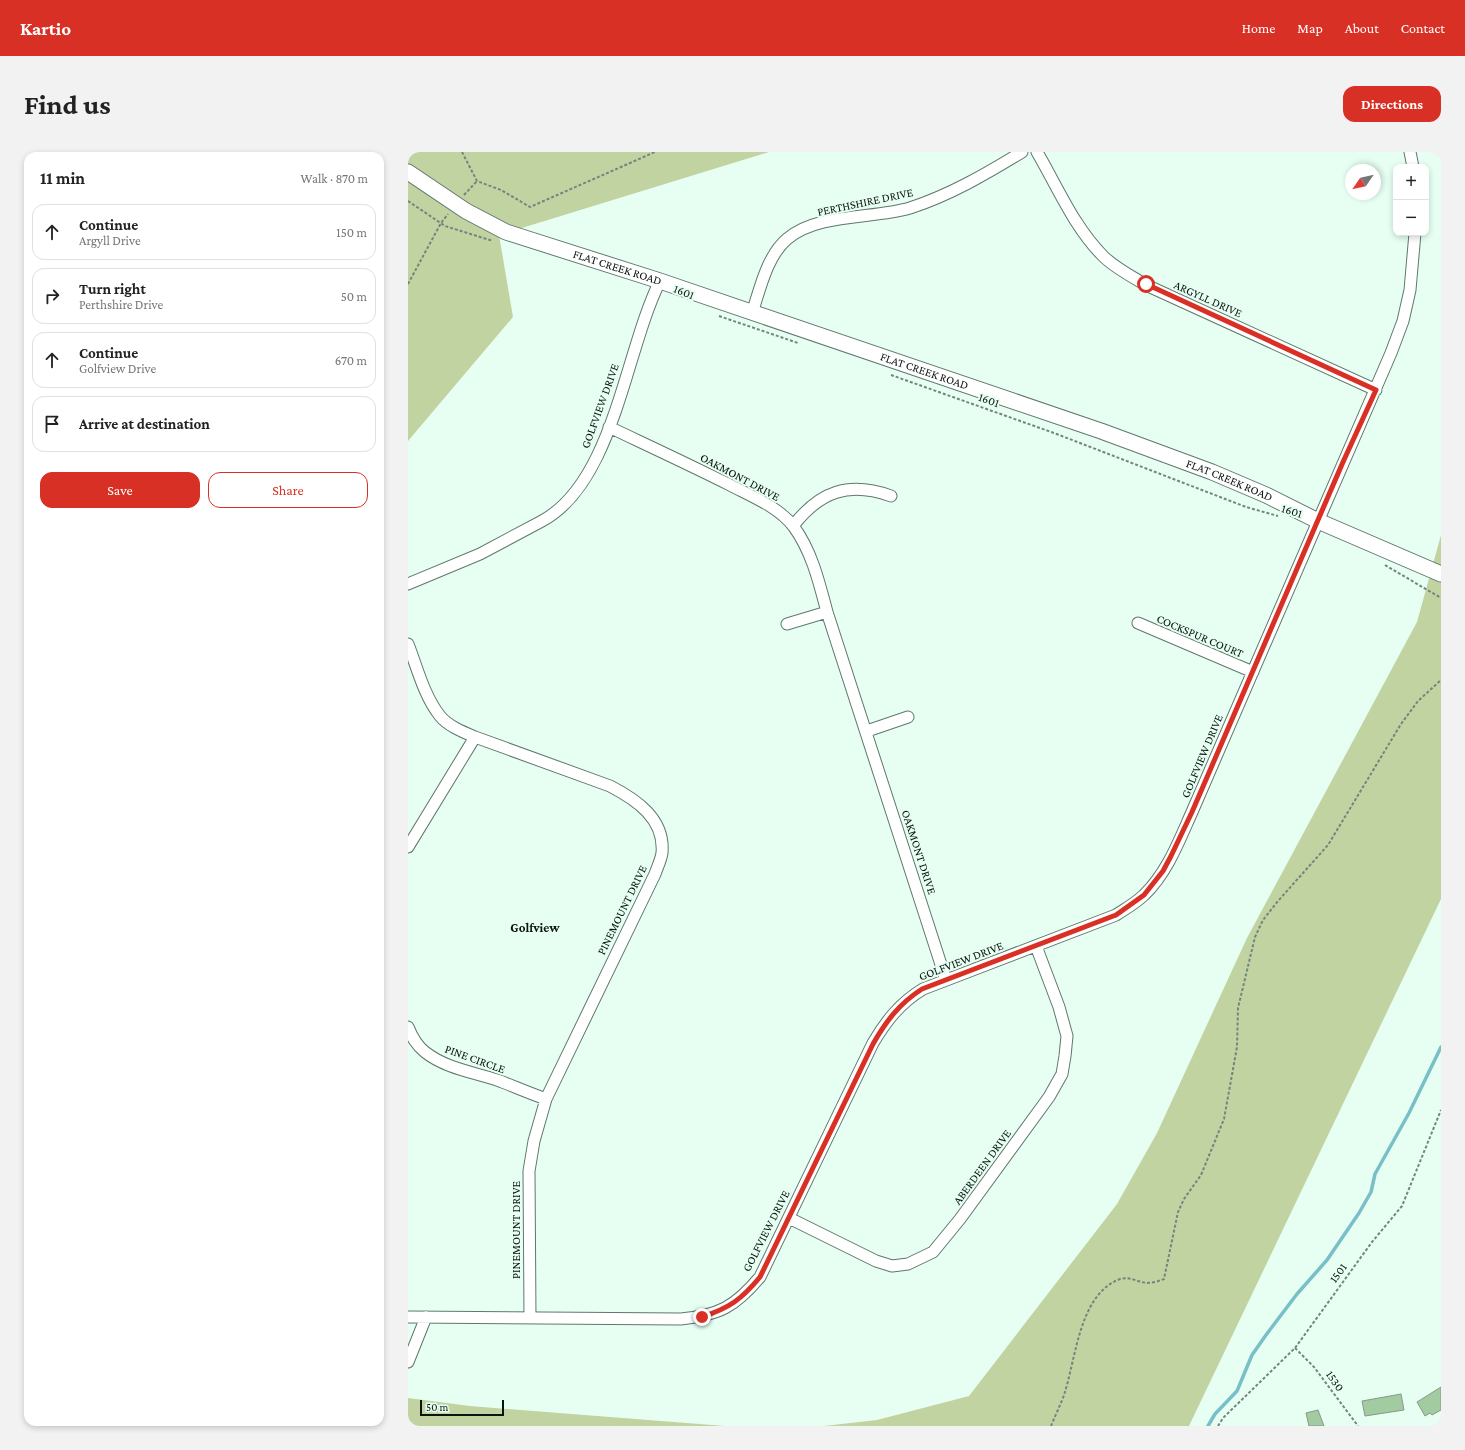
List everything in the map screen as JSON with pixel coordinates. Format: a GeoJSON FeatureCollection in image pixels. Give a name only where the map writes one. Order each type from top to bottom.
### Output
{"type":"FeatureCollection","features":[{"type":"Feature","properties":{"kind":"street","name":"PERTHSHIRE DRIVE"},"geometry":{"type":"LineString","coordinates":[[752,313],[774,254],[787,240],[802,229],[823,223],[909,208],[965,185],[1022,152]]}},
{"type":"Feature","properties":{"kind":"street","name":"ARGYLL DRIVE"},"geometry":{"type":"LineString","coordinates":[[1037,152],[1081,229],[1102,255],[1115,267],[1146,284],[1376,390]]}},
{"type":"Feature","properties":{"kind":"street"},"geometry":{"type":"LineString","coordinates":[[1410,152],[1412,164]]}},
{"type":"Feature","properties":{"kind":"street","name":"FLAT CREEK ROAD"},"geometry":{"type":"LineString","coordinates":[[408,172],[455,204],[506,232],[660,281],[1123,439],[1212,472],[1266,495],[1318,521],[1441,574]]}},
{"type":"Feature","properties":{"kind":"street"},"geometry":{"type":"LineString","coordinates":[[1376,390],[1391,353],[1406,307],[1410,290],[1415,236]]}},
{"type":"Feature","properties":{"kind":"street","name":"GOLFVIEW DRIVE"},"geometry":{"type":"LineString","coordinates":[[408,584],[480,554],[551,516],[576,491],[590,470],[609,427],[637,340],[660,281]]}},
{"type":"Feature","properties":{"kind":"street","name":"GOLFVIEW DRIVE"},"geometry":{"type":"LineString","coordinates":[[408,1317],[681,1319],[702,1317],[721,1311],[734,1304],[746,1294],[760,1277],[821,1148],[883,1026],[901,1005],[914,994],[946,980],[1116,915],[1144,895],[1163,871],[1192,812],[1343,462],[1376,390]]}},
{"type":"Feature","properties":{"kind":"street","name":"OAKMONT DRIVE"},"geometry":{"type":"LineString","coordinates":[[609,427],[750,495],[773,508],[793,526],[809,552],[946,980]]}},
{"type":"Feature","properties":{"kind":"street"},"geometry":{"type":"LineString","coordinates":[[793,526],[804,512],[823,498],[851,488],[877,491],[891,496]]}},
{"type":"Feature","properties":{"kind":"street"},"geometry":{"type":"LineString","coordinates":[[787,624],[827,612]]}},
{"type":"Feature","properties":{"kind":"street","name":"COCKSPUR COURT"},"geometry":{"type":"LineString","coordinates":[[1138,623],[1253,672]]}},
{"type":"Feature","properties":{"kind":"street","name":"PINEMOUNT DRIVE"},"geometry":{"type":"LineString","coordinates":[[408,644],[430,700],[441,716],[458,729],[475,737],[610,786],[640,803],[652,817],[661,836],[662,854],[655,874],[546,1099],[534,1141],[529,1171],[530,1317]]}},
{"type":"Feature","properties":{"kind":"street"},"geometry":{"type":"LineString","coordinates":[[867,731],[908,717]]}},
{"type":"Feature","properties":{"kind":"street"},"geometry":{"type":"LineString","coordinates":[[408,847],[475,737]]}},
{"type":"Feature","properties":{"kind":"street","name":"ABERDEEN DRIVE"},"geometry":{"type":"LineString","coordinates":[[789,1218],[876,1261],[892,1266],[908,1264],[933,1252],[960,1219],[1045,1103],[1062,1074],[1066,1056],[1067,1036],[1059,1007],[1036,946]]}},
{"type":"Feature","properties":{"kind":"street","name":"PINE CIRCLE"},"geometry":{"type":"LineString","coordinates":[[408,1027],[414,1041],[425,1052],[438,1059],[468,1072],[496,1080],[546,1099]]}},
{"type":"Feature","properties":{"kind":"street"},"geometry":{"type":"LineString","coordinates":[[408,1362],[426,1317]]}},
{"type":"Feature","properties":{"kind":"path"},"geometry":{"type":"LineString","coordinates":[[462,152],[477,181],[501,190],[530,207],[655,152]]}},
{"type":"Feature","properties":{"kind":"path"},"geometry":{"type":"LineString","coordinates":[[408,284],[441,223],[455,204],[477,181]]}},
{"type":"Feature","properties":{"kind":"path"},"geometry":{"type":"LineString","coordinates":[[718,315],[754,329],[805,345]]}},
{"type":"Feature","properties":{"kind":"path","name":"1601"},"geometry":{"type":"LineString","coordinates":[[884,372],[1069,439],[1246,507],[1281,517]]}},
{"type":"Feature","properties":{"kind":"path"},"geometry":{"type":"LineString","coordinates":[[1051,1426],[1064,1396],[1077,1342],[1090,1306],[1095,1299],[1114,1282],[1122,1278],[1129,1278],[1146,1283],[1164,1279],[1178,1212],[1184,1199],[1201,1175],[1224,1119],[1237,1047],[1238,1008],[1255,937],[1263,920],[1328,845],[1401,724],[1418,701],[1441,680]]}},
{"type":"Feature","properties":{"kind":"path","name":"1501"},"geometry":{"type":"LineString","coordinates":[[1218,1426],[1228,1412],[1294,1348],[1372,1242],[1402,1206],[1441,1110]]}},
{"type":"Feature","properties":{"kind":"path","name":"1530"},"geometry":{"type":"LineString","coordinates":[[1294,1348],[1314,1367],[1358,1426]]}},
{"type":"Feature","properties":{"kind":"green space"},"geometry":{"type":"Polygon","coordinates":[[[408,152],[769,152],[499,235],[513,317],[408,441],[408,152]]]}},
{"type":"Feature","properties":{"kind":"green space"},"geometry":{"type":"Polygon","coordinates":[[[1441,535],[1441,899],[1189,1426],[824,1426],[877,1420],[969,1396],[1117,1204],[1157,1133],[1247,938],[1417,622],[1441,535]]]}},
{"type":"Feature","properties":{"kind":"green space"},"geometry":{"type":"Polygon","coordinates":[[[408,1398],[470,1406],[725,1426],[408,1426],[408,1398]]]}},
{"type":"Feature","properties":{"kind":"building"},"geometry":{"type":"Polygon","coordinates":[[[1441,1387],[1441,1410],[1432,1415],[1430,1413],[1425,1416],[1417,1402],[1441,1387]]]}},
{"type":"Feature","properties":{"kind":"building"},"geometry":{"type":"Polygon","coordinates":[[[1401,1394],[1404,1410],[1365,1416],[1362,1401],[1401,1394]]]}},
{"type":"Feature","properties":{"kind":"building"},"geometry":{"type":"Polygon","coordinates":[[[1318,1410],[1324,1426],[1309,1426],[1306,1413],[1318,1410]]]}},
{"type":"Feature","properties":{"kind":"waterway"},"geometry":{"type":"LineString","coordinates":[[1208,1426],[1215,1414],[1237,1391],[1252,1355],[1266,1335],[1297,1294],[1327,1260],[1359,1213],[1371,1192],[1375,1174],[1409,1113],[1441,1047]]}},
{"type":"Feature","properties":{"kind":"district","name":"Golfview"},"geometry":{"type":"Point","coordinates":[535,927]}},
{"type":"Feature","properties":{"kind":"route"},"geometry":{"type":"LineString","coordinates":[[702,1317],[721,1311],[734,1304],[746,1294],[760,1277],[821,1148],[873,1044],[883,1026],[901,1005],[922,989],[1116,915],[1144,895],[1163,871],[1192,812],[1316,528],[1343,462],[1376,390],[1327,366],[1146,284]]}}]}
